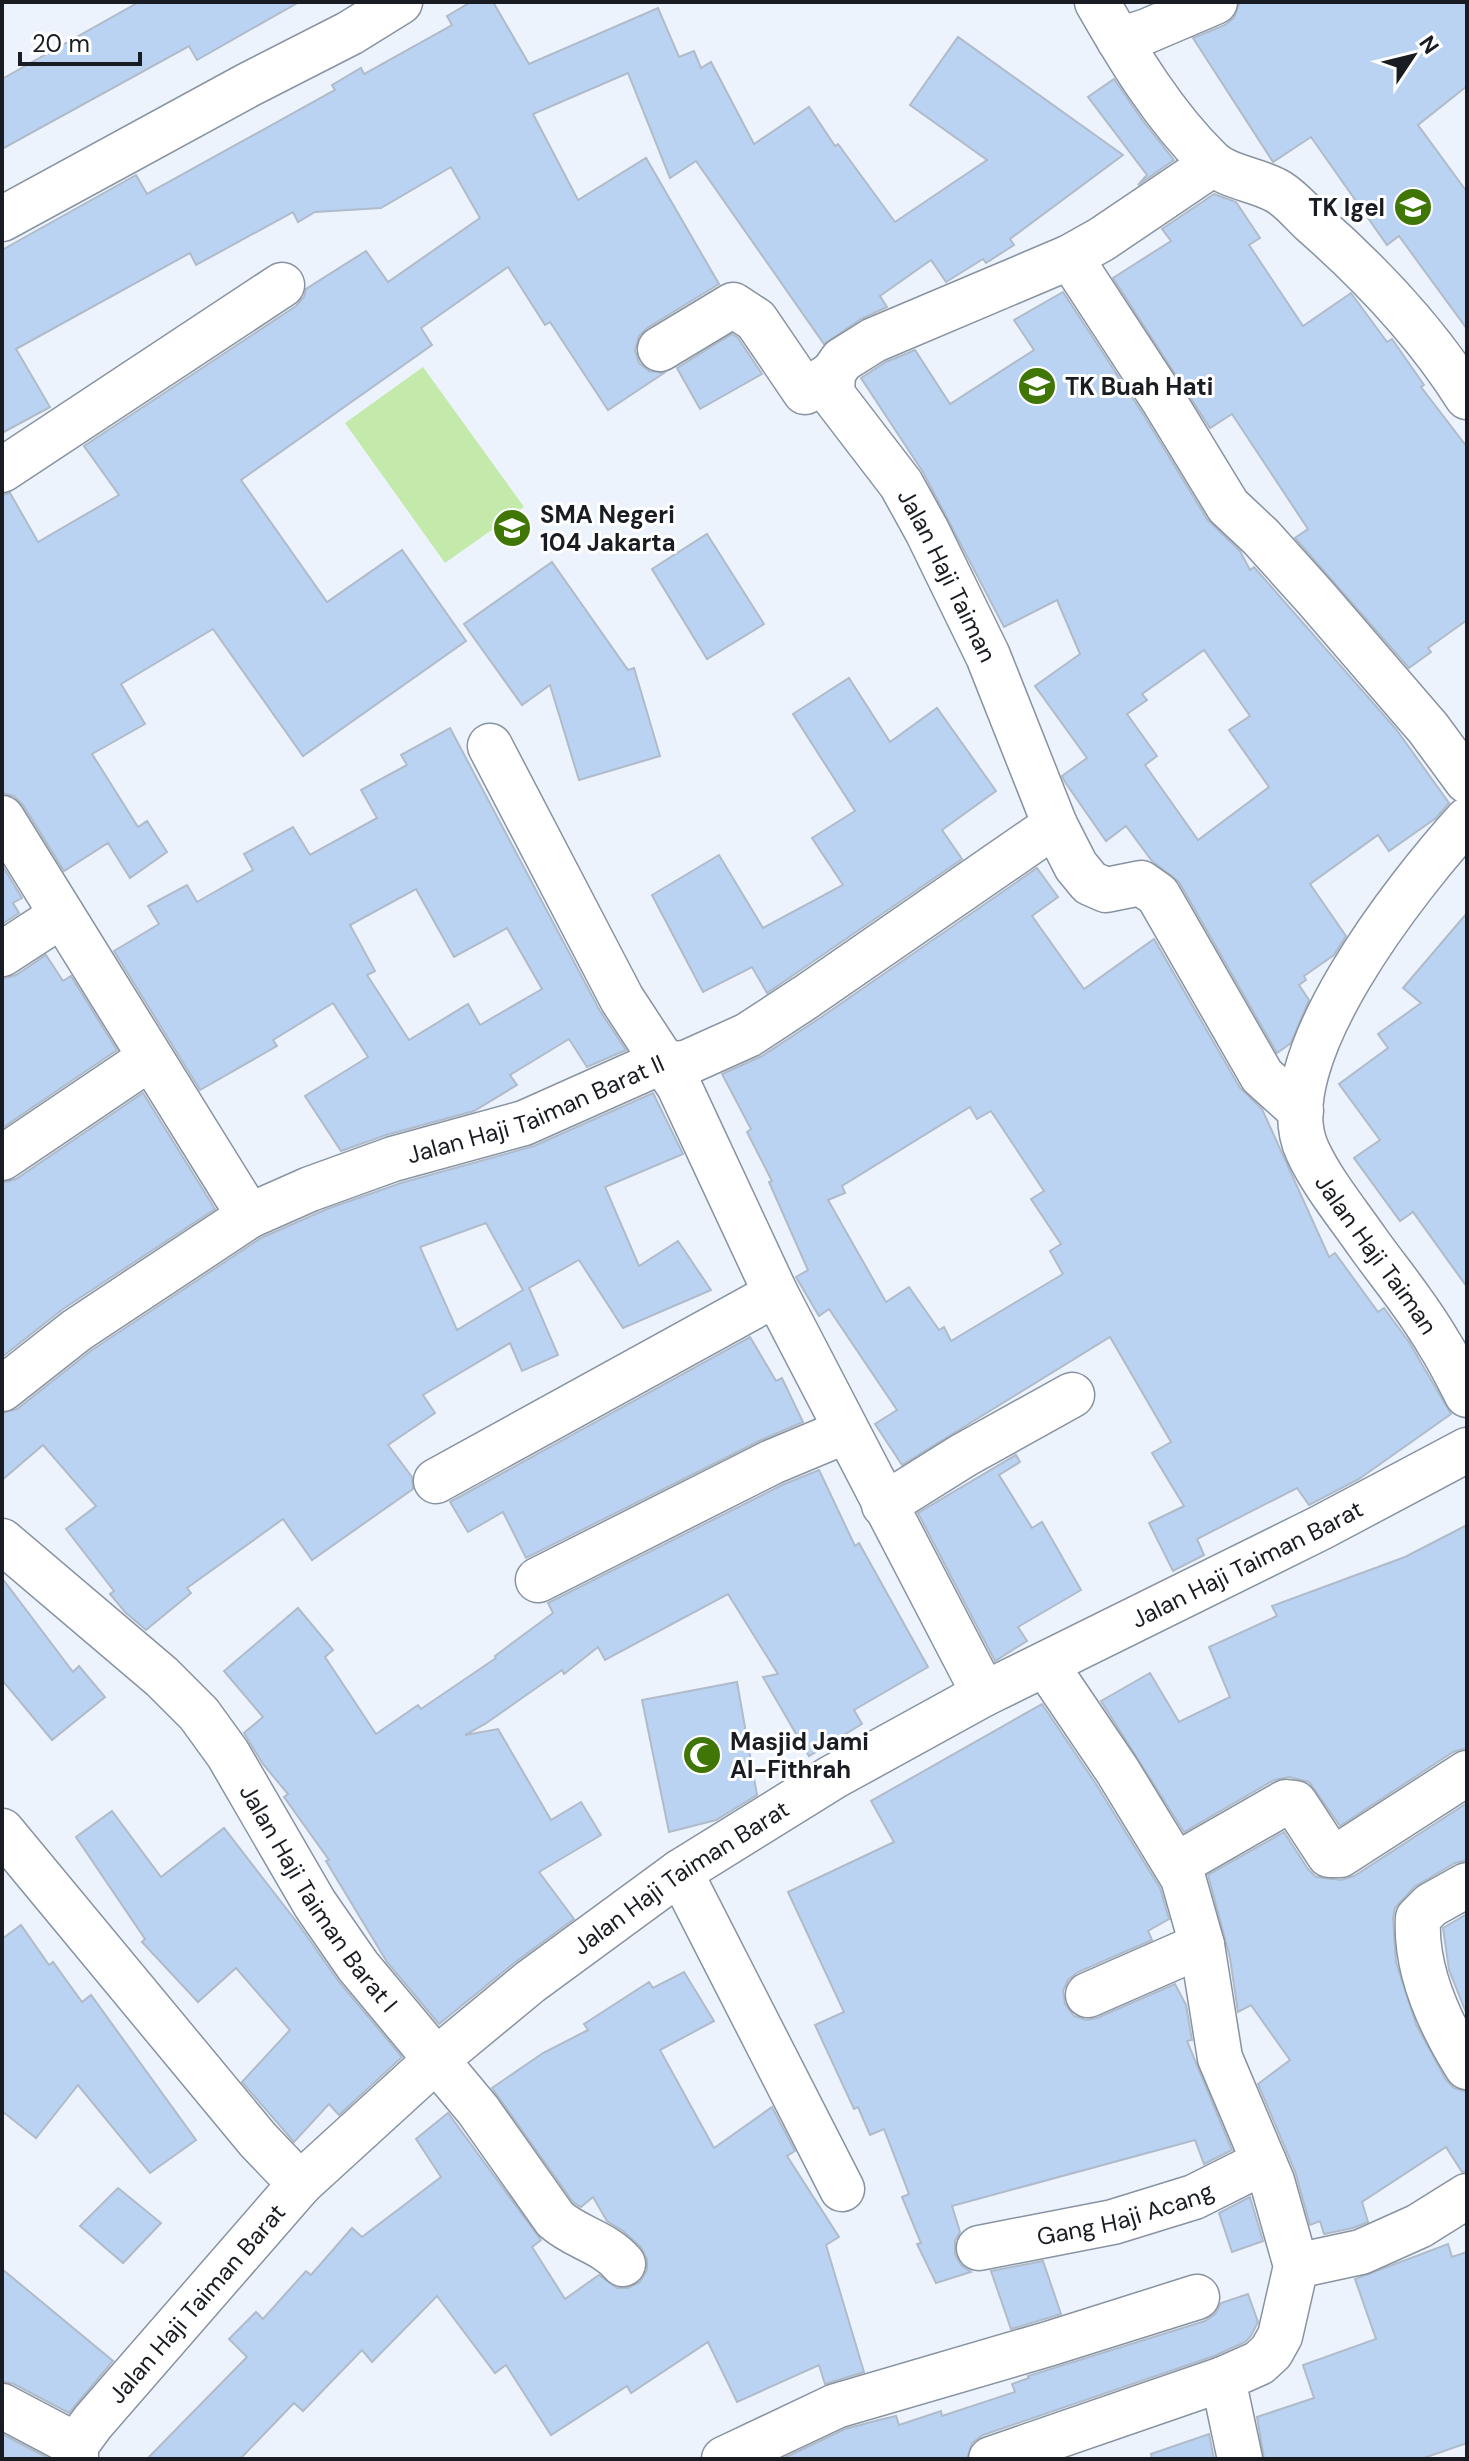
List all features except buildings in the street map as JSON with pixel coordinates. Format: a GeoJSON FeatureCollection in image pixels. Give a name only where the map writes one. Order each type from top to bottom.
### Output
{"type":"FeatureCollection","features":[{"type":"Feature","properties":{"kind":"street"},"geometry":{"type":"LineString","coordinates":[[2,219],[350,33],[400,2]]}},
{"type":"Feature","properties":{"kind":"street"},"geometry":{"type":"LineString","coordinates":[[1097,2],[1119,40],[1180,128],[1213,164],[1244,180],[1277,191],[1355,260],[1444,361],[1467,397]]}},
{"type":"Feature","properties":{"kind":"street"},"geometry":{"type":"LineString","coordinates":[[1119,40],[1215,2]]}},
{"type":"Feature","properties":{"kind":"street"},"geometry":{"type":"LineString","coordinates":[[660,349],[733,305],[756,320],[805,392],[833,373],[842,360],[874,340],[1070,257],[1213,164]]}},
{"type":"Feature","properties":{"kind":"street"},"geometry":{"type":"LineString","coordinates":[[1070,257],[1228,506],[1261,537],[1315,597],[1428,728],[1467,781]]}},
{"type":"Feature","properties":{"kind":"street"},"geometry":{"type":"LineString","coordinates":[[2,470],[282,285]]}},
{"type":"Feature","properties":{"kind":"street","name":"Jalan Haji Taiman"},"geometry":{"type":"LineString","coordinates":[[833,373],[832,394],[901,484],[927,531],[988,656],[1055,825],[1076,866],[1090,883],[1106,890],[1141,883],[1158,895],[1262,1076],[1301,1111]]}},
{"type":"Feature","properties":{"kind":"street"},"geometry":{"type":"LineString","coordinates":[[490,746],[622,999],[663,1061],[679,1064],[748,1035],[1055,825]]}},
{"type":"Feature","properties":{"kind":"street"},"geometry":{"type":"LineString","coordinates":[[2,818],[249,1216]]}},
{"type":"Feature","properties":{"kind":"street","name":"Jalan Haji Taiman"},"geometry":{"type":"LineString","coordinates":[[1467,820],[1391,913],[1334,1003],[1304,1074],[1301,1111],[1307,1151],[1335,1196],[1438,1340],[1467,1395]]}},
{"type":"Feature","properties":{"kind":"street"},"geometry":{"type":"LineString","coordinates":[[2,954],[62,915]]}},
{"type":"Feature","properties":{"kind":"street"},"geometry":{"type":"LineString","coordinates":[[2,1158],[150,1058]]}},
{"type":"Feature","properties":{"kind":"street","name":"Jalan Haji Taiman Barat II"},"geometry":{"type":"LineString","coordinates":[[2,1389],[77,1330],[249,1216],[310,1189],[393,1159],[524,1123],[663,1061],[689,1106],[776,1294],[984,1694]]}},
{"type":"Feature","properties":{"kind":"street"},"geometry":{"type":"LineString","coordinates":[[436,1481],[776,1294]]}},
{"type":"Feature","properties":{"kind":"street"},"geometry":{"type":"LineString","coordinates":[[884,1505],[964,1455],[1072,1395]]}},
{"type":"Feature","properties":{"kind":"street"},"geometry":{"type":"LineString","coordinates":[[538,1580],[772,1462],[846,1431]]}},
{"type":"Feature","properties":{"kind":"street","name":"Jalan Haji Taiman Barat"},"geometry":{"type":"LineString","coordinates":[[76,2452],[93,2422],[300,2184],[438,2058],[530,1982],[680,1872],[833,1777],[984,1694],[1320,1528],[1467,1450]]}},
{"type":"Feature","properties":{"kind":"street","name":"Jalan Haji Taiman Barat I"},"geometry":{"type":"LineString","coordinates":[[2,1541],[162,1677],[199,1714],[228,1754],[315,1904],[358,1966],[438,2058],[555,2219],[568,2231],[614,2252],[623,2264]]}},
{"type":"Feature","properties":{"kind":"street"},"geometry":{"type":"LineString","coordinates":[[991,2459],[1223,2379],[1259,2363],[1271,2352],[1280,2336],[1296,2266],[1264,2162],[1220,2058],[1202,1945],[1194,1910],[1176,1865],[1046,1665]]}},
{"type":"Feature","properties":{"kind":"street"},"geometry":{"type":"LineString","coordinates":[[1176,1865],[1286,1802],[1295,1803],[1329,1855],[1340,1855],[1467,1773]]}},
{"type":"Feature","properties":{"kind":"street"},"geometry":{"type":"LineString","coordinates":[[2,1831],[258,2140],[300,2184]]}},
{"type":"Feature","properties":{"kind":"street"},"geometry":{"type":"LineString","coordinates":[[680,1872],[842,2189]]}},
{"type":"Feature","properties":{"kind":"street"},"geometry":{"type":"LineString","coordinates":[[1467,1885],[1431,1905],[1418,1918],[1417,1932],[1429,1989],[1467,2067]]}},
{"type":"Feature","properties":{"kind":"street"},"geometry":{"type":"LineString","coordinates":[[1088,1995],[1202,1945]]}},
{"type":"Feature","properties":{"kind":"street","name":"Gang Haji Acang"},"geometry":{"type":"LineString","coordinates":[[979,2248],[1113,2222],[1194,2197],[1264,2162]]}},
{"type":"Feature","properties":{"kind":"street"},"geometry":{"type":"LineString","coordinates":[[1296,2266],[1361,2252],[1419,2226],[1467,2196]]}},
{"type":"Feature","properties":{"kind":"street"},"geometry":{"type":"LineString","coordinates":[[724,2459],[836,2406],[1197,2297]]}},
{"type":"Feature","properties":{"kind":"street"},"geometry":{"type":"LineString","coordinates":[[1223,2379],[1240,2459]]}},
{"type":"Feature","properties":{"kind":"street"},"geometry":{"type":"LineString","coordinates":[[2,2406],[76,2452]]}},
{"type":"Feature","properties":{"kind":"green space"},"geometry":{"type":"Polygon","coordinates":[[[423,367],[524,507],[445,563],[345,423],[423,367]]]}},
{"type":"Feature","properties":{"kind":"place","name":"TK Igel"},"geometry":{"type":"Point","coordinates":[1413,207]}},
{"type":"Feature","properties":{"kind":"place","name":"TK Buah Hati"},"geometry":{"type":"Point","coordinates":[1037,386]}},
{"type":"Feature","properties":{"kind":"place","name":"SMA Negeri 104 Jakarta"},"geometry":{"type":"Point","coordinates":[512,528]}},
{"type":"Feature","properties":{"kind":"place","name":"Masjid Jami Al-Fithrah"},"geometry":{"type":"Point","coordinates":[702,1755]}}]}
